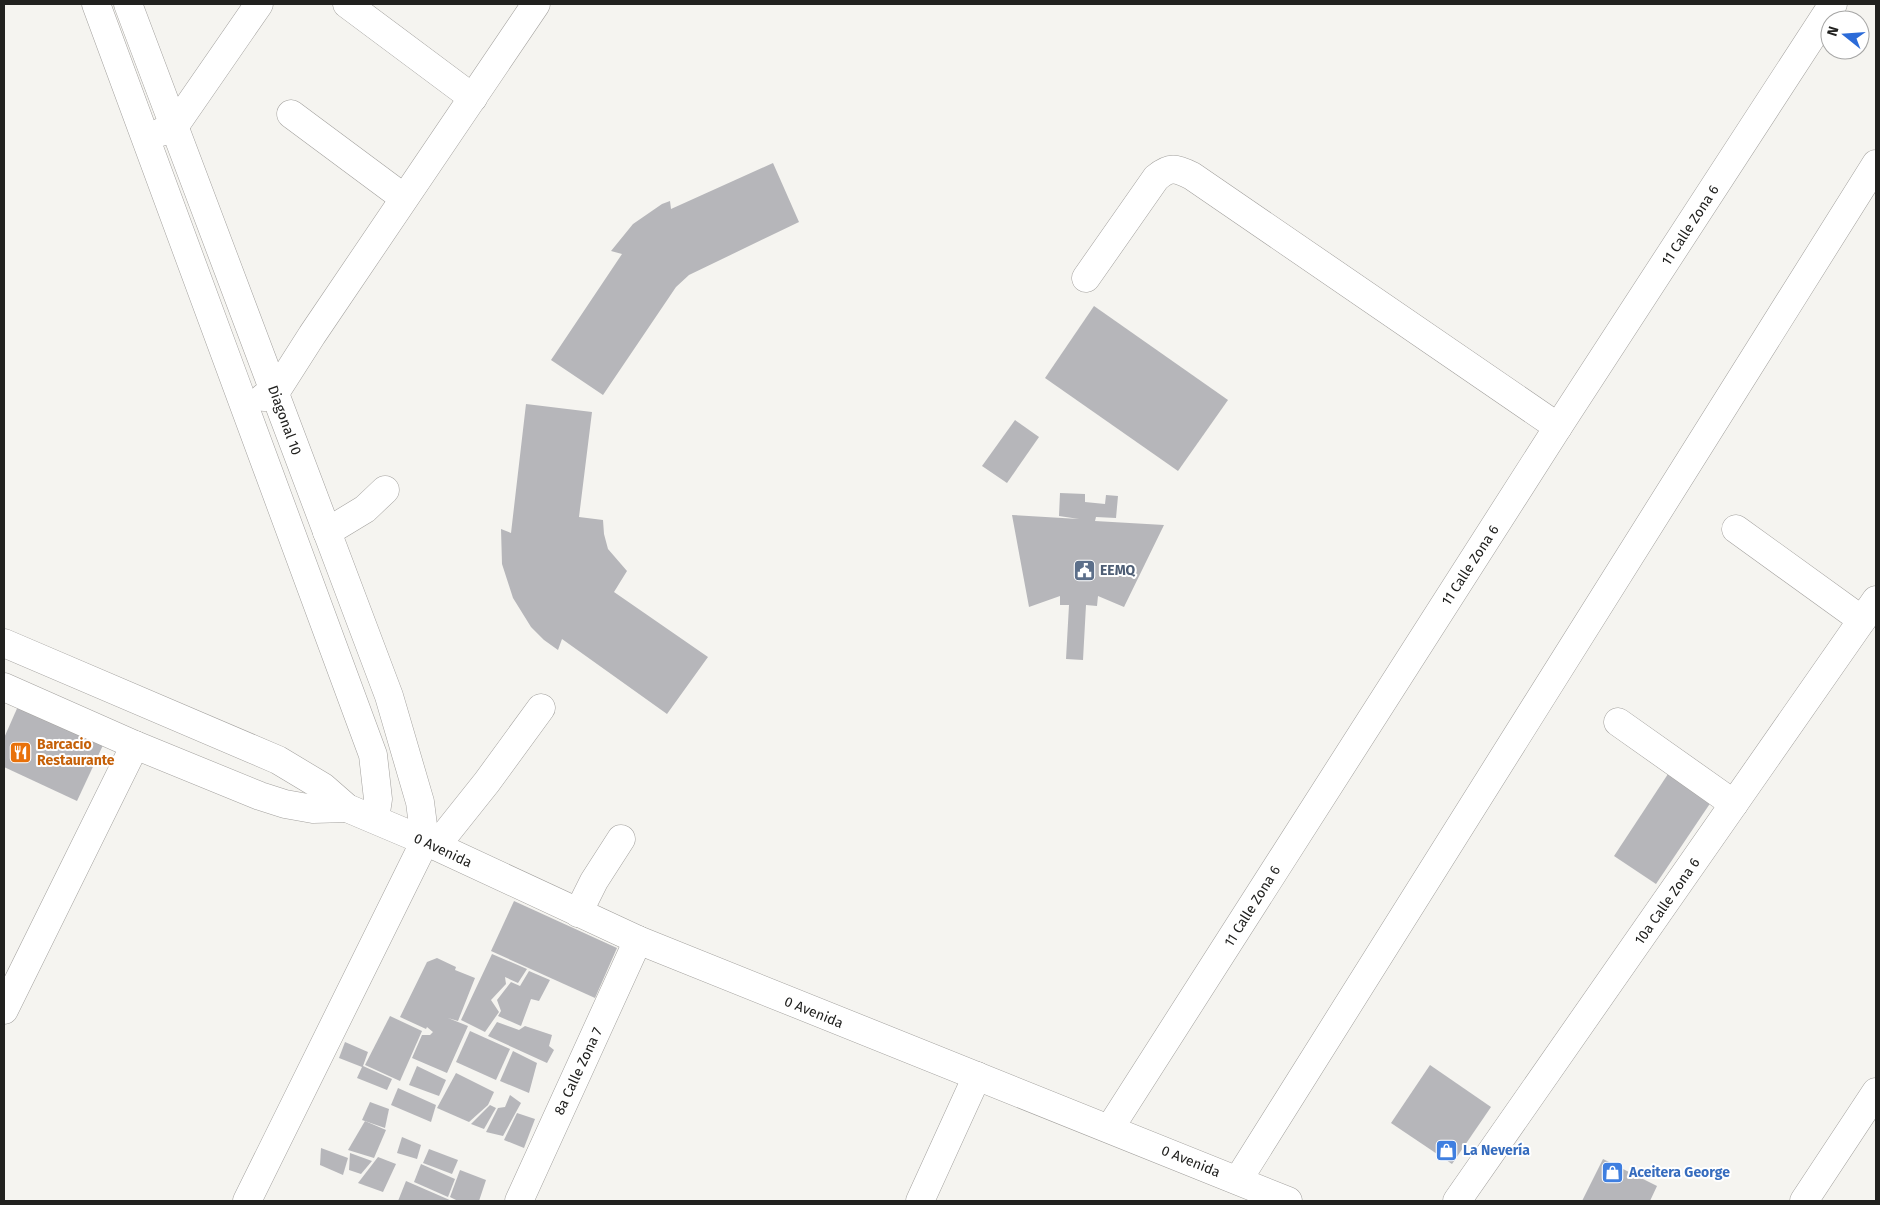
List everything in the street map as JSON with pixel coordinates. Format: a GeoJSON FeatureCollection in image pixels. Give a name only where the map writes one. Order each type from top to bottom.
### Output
{"type":"FeatureCollection","features":[{"type":"Feature","properties":{"kind":"street"},"geometry":{"type":"LineString","coordinates":[[96,4],[373,755],[378,792],[375,819]]}},
{"type":"Feature","properties":{"kind":"street","name":"Diagonal 10"},"geometry":{"type":"LineString","coordinates":[[128,4],[389,696],[430,843]]}},
{"type":"Feature","properties":{"kind":"street"},"geometry":{"type":"LineString","coordinates":[[145,138],[174,127],[259,4]]}},
{"type":"Feature","properties":{"kind":"street"},"geometry":{"type":"LineString","coordinates":[[347,4],[473,98]]}},
{"type":"Feature","properties":{"kind":"street"},"geometry":{"type":"LineString","coordinates":[[244,405],[275,393],[404,198],[536,4]]}},
{"type":"Feature","properties":{"kind":"street","name":"11 Calle Zona 6"},"geometry":{"type":"LineString","coordinates":[[1110,1128],[1558,427],[1833,4]]}},
{"type":"Feature","properties":{"kind":"street"},"geometry":{"type":"LineString","coordinates":[[291,114],[404,198]]}},
{"type":"Feature","properties":{"kind":"street"},"geometry":{"type":"LineString","coordinates":[[1238,1180],[1876,164]]}},
{"type":"Feature","properties":{"kind":"street"},"geometry":{"type":"LineString","coordinates":[[1086,278],[1156,178],[1166,170],[1178,169],[1200,182],[1558,427]]}},
{"type":"Feature","properties":{"kind":"street"},"geometry":{"type":"LineString","coordinates":[[327,532],[365,509],[385,490]]}},
{"type":"Feature","properties":{"kind":"street"},"geometry":{"type":"LineString","coordinates":[[1736,529],[1869,610]]}},
{"type":"Feature","properties":{"kind":"street","name":"10a Calle Zona 6"},"geometry":{"type":"LineString","coordinates":[[1457,1201],[1869,610]]}},
{"type":"Feature","properties":{"kind":"street"},"geometry":{"type":"LineString","coordinates":[[4,643],[278,760],[323,787],[347,808]]}},
{"type":"Feature","properties":{"kind":"street"},"geometry":{"type":"LineString","coordinates":[[4,687],[135,745],[285,804],[313,809],[347,808]]}},
{"type":"Feature","properties":{"kind":"street"},"geometry":{"type":"LineString","coordinates":[[246,1201],[430,843],[487,782],[540,708]]}},
{"type":"Feature","properties":{"kind":"street"},"geometry":{"type":"LineString","coordinates":[[1618,722],[1734,804]]}},
{"type":"Feature","properties":{"kind":"street"},"geometry":{"type":"LineString","coordinates":[[4,1010],[135,745]]}},
{"type":"Feature","properties":{"kind":"street","name":"0 Avenida"},"geometry":{"type":"LineString","coordinates":[[347,808],[430,843],[638,940],[1288,1201]]}},
{"type":"Feature","properties":{"kind":"street"},"geometry":{"type":"LineString","coordinates":[[578,913],[594,881],[621,840]]}},
{"type":"Feature","properties":{"kind":"street","name":"8a Calle Zona 7"},"geometry":{"type":"LineString","coordinates":[[518,1201],[638,940]]}},
{"type":"Feature","properties":{"kind":"street"},"geometry":{"type":"LineString","coordinates":[[920,1201],[977,1076]]}},
{"type":"Feature","properties":{"kind":"street"},"geometry":{"type":"LineString","coordinates":[[1804,1201],[1876,1092]]}},
{"type":"Feature","properties":{"kind":"building"},"geometry":{"type":"Polygon","coordinates":[[[773,163],[799,222],[689,275],[676,287],[603,395],[551,360],[622,254],[611,251],[633,224],[662,204],[670,201],[671,209],[773,163]]]}},
{"type":"Feature","properties":{"kind":"building"},"geometry":{"type":"Polygon","coordinates":[[[1094,306],[1228,400],[1178,471],[1045,378],[1094,306]]]}},
{"type":"Feature","properties":{"kind":"building"},"geometry":{"type":"Polygon","coordinates":[[[526,404],[592,412],[579,517],[603,520],[608,549],[627,571],[614,592],[708,657],[667,714],[562,639],[558,650],[544,640],[531,627],[513,598],[502,564],[501,529],[511,533],[526,404]]]}},
{"type":"Feature","properties":{"kind":"building"},"geometry":{"type":"Polygon","coordinates":[[[1015,420],[1039,437],[1007,483],[982,466],[1015,420]]]}},
{"type":"Feature","properties":{"kind":"building"},"geometry":{"type":"Polygon","coordinates":[[[1060,493],[1085,494],[1085,502],[1105,504],[1106,495],[1118,496],[1116,518],[1096,517],[1095,521],[1164,525],[1124,607],[1098,596],[1097,606],[1086,605],[1083,660],[1066,659],[1069,605],[1060,605],[1060,596],[1029,607],[1012,515],[1079,519],[1059,516],[1060,493]]]}},
{"type":"Feature","properties":{"kind":"building"},"geometry":{"type":"Polygon","coordinates":[[[19,704],[104,743],[77,801],[4,767],[4,738],[19,704]]]}},
{"type":"Feature","properties":{"kind":"building"},"geometry":{"type":"Polygon","coordinates":[[[1668,774],[1711,802],[1656,884],[1614,856],[1668,774]]]}},
{"type":"Feature","properties":{"kind":"building"},"geometry":{"type":"Polygon","coordinates":[[[514,901],[617,948],[595,998],[491,951],[514,901]]]}},
{"type":"Feature","properties":{"kind":"building"},"geometry":{"type":"Polygon","coordinates":[[[492,954],[527,969],[518,983],[505,977],[506,984],[491,1000],[499,1012],[485,1032],[461,1020],[492,954]]]}},
{"type":"Feature","properties":{"kind":"building"},"geometry":{"type":"Polygon","coordinates":[[[437,958],[456,967],[455,970],[475,978],[458,1021],[448,1018],[468,1026],[447,1073],[412,1058],[422,1035],[430,1035],[433,1032],[427,1027],[426,1029],[400,1017],[427,962],[437,958]]]}},
{"type":"Feature","properties":{"kind":"building"},"geometry":{"type":"Polygon","coordinates":[[[529,971],[550,980],[539,1001],[531,999],[521,1026],[498,1016],[501,1011],[497,1000],[511,982],[520,986],[529,971]]]}},
{"type":"Feature","properties":{"kind":"building"},"geometry":{"type":"Polygon","coordinates":[[[390,1016],[422,1031],[400,1081],[365,1065],[390,1016]]]}},
{"type":"Feature","properties":{"kind":"building"},"geometry":{"type":"Polygon","coordinates":[[[497,1022],[519,1030],[525,1026],[552,1035],[549,1046],[554,1050],[547,1063],[488,1036],[497,1022]]]}},
{"type":"Feature","properties":{"kind":"building"},"geometry":{"type":"Polygon","coordinates":[[[470,1031],[510,1049],[496,1080],[456,1062],[470,1031]]]}},
{"type":"Feature","properties":{"kind":"building"},"geometry":{"type":"Polygon","coordinates":[[[345,1042],[368,1052],[363,1066],[392,1079],[387,1090],[357,1078],[362,1067],[339,1058],[345,1042]]]}},
{"type":"Feature","properties":{"kind":"building"},"geometry":{"type":"Polygon","coordinates":[[[513,1051],[537,1063],[529,1093],[500,1081],[513,1051]]]}},
{"type":"Feature","properties":{"kind":"building"},"geometry":{"type":"Polygon","coordinates":[[[1430,1065],[1491,1107],[1452,1164],[1391,1123],[1430,1065]]]}},
{"type":"Feature","properties":{"kind":"building"},"geometry":{"type":"Polygon","coordinates":[[[417,1066],[446,1080],[439,1096],[409,1085],[417,1066]]]}},
{"type":"Feature","properties":{"kind":"building"},"geometry":{"type":"Polygon","coordinates":[[[456,1073],[494,1092],[488,1105],[469,1122],[437,1108],[456,1073]]]}},
{"type":"Feature","properties":{"kind":"building"},"geometry":{"type":"Polygon","coordinates":[[[398,1088],[436,1105],[431,1122],[391,1105],[398,1088]]]}},
{"type":"Feature","properties":{"kind":"building"},"geometry":{"type":"Polygon","coordinates":[[[510,1095],[521,1103],[503,1136],[486,1132],[498,1108],[505,1107],[510,1095]]]}},
{"type":"Feature","properties":{"kind":"building"},"geometry":{"type":"Polygon","coordinates":[[[370,1102],[389,1109],[385,1128],[362,1120],[370,1102]]]}},
{"type":"Feature","properties":{"kind":"building"},"geometry":{"type":"Polygon","coordinates":[[[490,1105],[496,1108],[484,1129],[471,1124],[490,1105]]]}},
{"type":"Feature","properties":{"kind":"building"},"geometry":{"type":"Polygon","coordinates":[[[517,1113],[535,1119],[524,1148],[504,1140],[517,1113]]]}},
{"type":"Feature","properties":{"kind":"building"},"geometry":{"type":"Polygon","coordinates":[[[365,1121],[386,1130],[374,1158],[348,1150],[365,1121]]]}},
{"type":"Feature","properties":{"kind":"building"},"geometry":{"type":"Polygon","coordinates":[[[402,1137],[421,1145],[417,1159],[397,1153],[402,1137]]]}},
{"type":"Feature","properties":{"kind":"building"},"geometry":{"type":"Polygon","coordinates":[[[321,1148],[348,1158],[343,1175],[320,1165],[321,1148]]]}},
{"type":"Feature","properties":{"kind":"building"},"geometry":{"type":"Polygon","coordinates":[[[429,1149],[458,1160],[452,1174],[423,1163],[429,1149]]]}},
{"type":"Feature","properties":{"kind":"building"},"geometry":{"type":"Polygon","coordinates":[[[350,1153],[372,1161],[361,1174],[349,1170],[350,1153]]]}},
{"type":"Feature","properties":{"kind":"building"},"geometry":{"type":"Polygon","coordinates":[[[378,1157],[396,1164],[383,1192],[358,1183],[378,1157]]]}},
{"type":"Feature","properties":{"kind":"building","name":"Aceitera George"},"geometry":{"type":"Polygon","coordinates":[[[1603,1159],[1657,1186],[1650,1201],[1582,1201],[1603,1159]]]}},
{"type":"Feature","properties":{"kind":"building"},"geometry":{"type":"Polygon","coordinates":[[[421,1164],[455,1179],[448,1197],[414,1182],[421,1164]]]}},
{"type":"Feature","properties":{"kind":"building"},"geometry":{"type":"Polygon","coordinates":[[[460,1170],[486,1180],[479,1201],[458,1201],[450,1197],[460,1170]]]}},
{"type":"Feature","properties":{"kind":"building"},"geometry":{"type":"Polygon","coordinates":[[[406,1181],[452,1201],[398,1201],[406,1181]]]}},
{"type":"Feature","properties":{"kind":"place","name":"EEMQ"},"geometry":{"type":"Point","coordinates":[1084,570]}},
{"type":"Feature","properties":{"kind":"place","name":"Barcacio Restaurante"},"geometry":{"type":"Point","coordinates":[21,752]}},
{"type":"Feature","properties":{"kind":"place","name":"La Nevería"},"geometry":{"type":"Point","coordinates":[1447,1150]}},
{"type":"Feature","properties":{"kind":"place","name":"Aceitera George"},"geometry":{"type":"Point","coordinates":[1613,1172]}}]}
